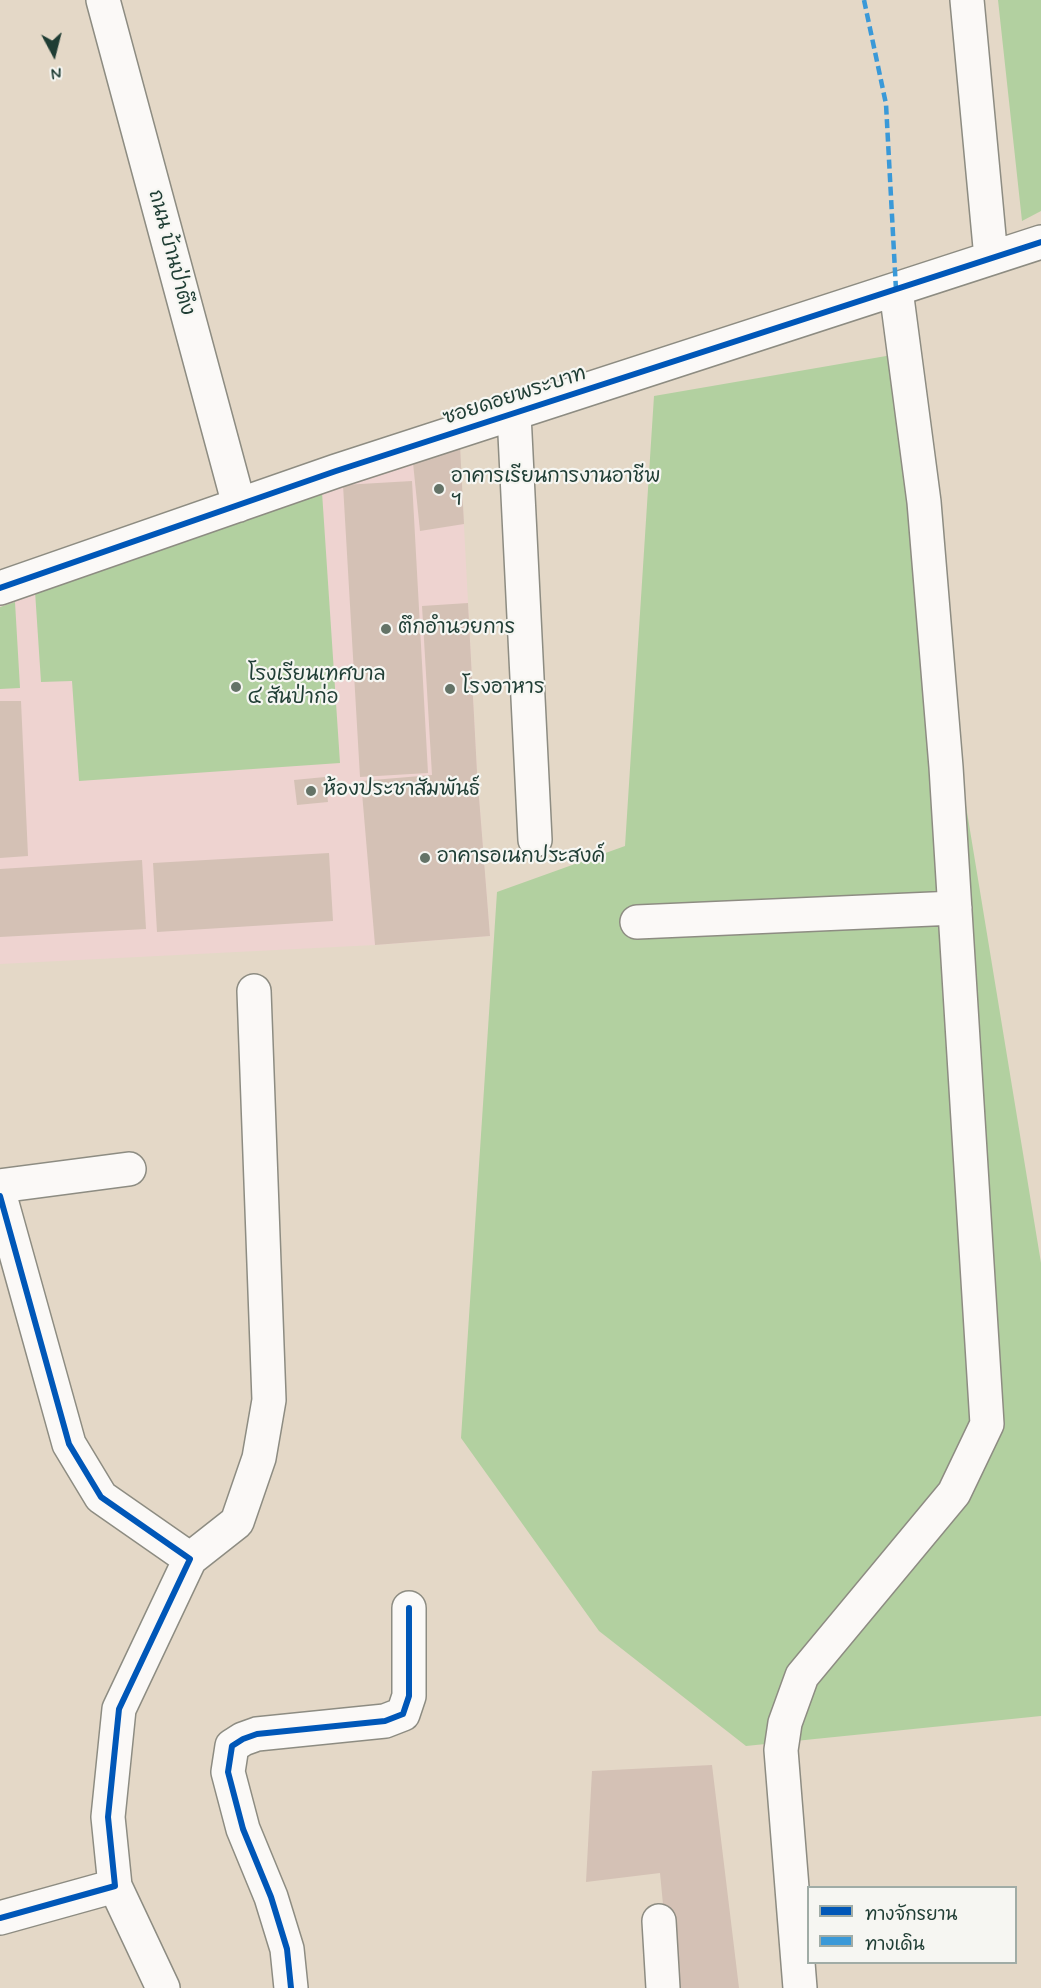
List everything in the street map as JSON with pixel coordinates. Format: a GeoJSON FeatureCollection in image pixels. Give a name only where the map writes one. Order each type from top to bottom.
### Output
{"type":"FeatureCollection","features":[{"type":"Feature","properties":{"kind":"street","name":"ถนน บ้านป่าตึง"},"geometry":{"type":"LineString","coordinates":[[103,0],[239,505]]}},
{"type":"Feature","properties":{"kind":"street"},"geometry":{"type":"LineString","coordinates":[[967,0],[991,258]]}},
{"type":"Feature","properties":{"kind":"street","name":"ซอยดอยพระบาท"},"geometry":{"type":"LineString","coordinates":[[0,588],[239,505],[1041,242]]}},
{"type":"Feature","properties":{"kind":"street"},"geometry":{"type":"LineString","coordinates":[[801,1988],[781,1750],[785,1723],[802,1676],[954,1493],[987,1424],[955,908],[924,502],[896,290]]}},
{"type":"Feature","properties":{"kind":"street"},"geometry":{"type":"LineString","coordinates":[[514,414],[535,840]]}},
{"type":"Feature","properties":{"kind":"street"},"geometry":{"type":"LineString","coordinates":[[637,922],[955,908]]}},
{"type":"Feature","properties":{"kind":"street"},"geometry":{"type":"LineString","coordinates":[[164,1988],[115,1886],[108,1816],[119,1709],[190,1558],[237,1522],[259,1458],[269,1400],[254,991]]}},
{"type":"Feature","properties":{"kind":"street"},"geometry":{"type":"LineString","coordinates":[[0,1186],[129,1169]]}},
{"type":"Feature","properties":{"kind":"street"},"geometry":{"type":"LineString","coordinates":[[0,1196],[69,1444],[101,1497],[190,1558]]}},
{"type":"Feature","properties":{"kind":"street"},"geometry":{"type":"LineString","coordinates":[[291,1988],[287,1949],[271,1897],[243,1829],[228,1772],[232,1746],[257,1734],[385,1721],[403,1714],[410,1696],[409,1608]]}},
{"type":"Feature","properties":{"kind":"street"},"geometry":{"type":"LineString","coordinates":[[0,1918],[115,1886]]}},
{"type":"Feature","properties":{"kind":"street"},"geometry":{"type":"LineString","coordinates":[[659,1921],[663,1988]]}},
{"type":"Feature","properties":{"kind":"shaded area","name":"โรงเรียนเทศบาล ๔ สันป่าก่อ"},"geometry":{"type":"Polygon","coordinates":[[[459,432],[477,772],[490,936],[375,945],[0,964],[0,588],[459,432]]]}},
{"type":"Feature","properties":{"kind":"green space"},"geometry":{"type":"Polygon","coordinates":[[[998,0],[1041,0],[1041,211],[1022,221],[998,0]]]}},
{"type":"Feature","properties":{"kind":"green space"},"geometry":{"type":"Polygon","coordinates":[[[892,355],[1041,1263],[1041,1716],[746,1746],[599,1631],[461,1438],[497,892],[625,846],[654,396],[892,355]]]}},
{"type":"Feature","properties":{"kind":"green space"},"geometry":{"type":"Polygon","coordinates":[[[321,477],[340,763],[79,781],[72,681],[41,682],[34,576],[321,477]]]}},
{"type":"Feature","properties":{"kind":"green space"},"geometry":{"type":"Polygon","coordinates":[[[15,602],[20,688],[0,689],[0,607],[15,602]]]}},
{"type":"Feature","properties":{"kind":"building","name":"อาคารเรียนการงานอาชีพ ฯ"},"geometry":{"type":"Polygon","coordinates":[[[460,445],[464,524],[420,531],[412,453],[460,445]]]}},
{"type":"Feature","properties":{"kind":"building","name":"ตึกอำนวยการ"},"geometry":{"type":"Polygon","coordinates":[[[412,481],[428,773],[360,777],[343,485],[412,481]]]}},
{"type":"Feature","properties":{"kind":"building","name":"อาคารอเนกประสงค์"},"geometry":{"type":"Polygon","coordinates":[[[468,603],[477,772],[490,936],[375,945],[361,781],[432,775],[422,606],[468,603]]]}},
{"type":"Feature","properties":{"kind":"building"},"geometry":{"type":"Polygon","coordinates":[[[0,701],[21,701],[28,856],[0,858],[0,701]]]}},
{"type":"Feature","properties":{"kind":"building","name":"ห้องประชาสัมพันธ์"},"geometry":{"type":"Polygon","coordinates":[[[325,777],[328,802],[297,805],[294,780],[325,777]]]}},
{"type":"Feature","properties":{"kind":"building"},"geometry":{"type":"Polygon","coordinates":[[[329,853],[333,921],[157,932],[153,863],[329,853]]]}},
{"type":"Feature","properties":{"kind":"building"},"geometry":{"type":"Polygon","coordinates":[[[142,860],[146,929],[0,937],[0,869],[142,860]]]}},
{"type":"Feature","properties":{"kind":"building"},"geometry":{"type":"Polygon","coordinates":[[[712,1765],[739,1988],[671,1988],[660,1873],[586,1882],[592,1771],[712,1765]]]}},
{"type":"Feature","properties":{"kind":"marked path"},"geometry":{"type":"LineString","coordinates":[[864,0],[886,104],[896,290]]}},
{"type":"Feature","properties":{"kind":"cycle path"},"geometry":{"type":"LineString","coordinates":[[0,588],[336,471],[1041,242]]}},
{"type":"Feature","properties":{"kind":"cycle path"},"geometry":{"type":"LineString","coordinates":[[0,1196],[69,1444],[101,1497],[190,1559],[119,1709],[108,1817],[115,1886],[0,1918]]}},
{"type":"Feature","properties":{"kind":"cycle path"},"geometry":{"type":"LineString","coordinates":[[291,1988],[287,1949],[271,1897],[243,1829],[228,1772],[232,1746],[257,1734],[385,1721],[403,1714],[409,1696],[409,1608]]}},
{"type":"Feature","properties":{"kind":"place","name":"อาคารเรียนการงานอาชีพ ฯ"},"geometry":{"type":"Point","coordinates":[439,489]}},
{"type":"Feature","properties":{"kind":"place","name":"ตึกอำนวยการ"},"geometry":{"type":"Point","coordinates":[386,629]}},
{"type":"Feature","properties":{"kind":"place","name":"โรงเรียนเทศบาล ๔ สันป่าก่อ"},"geometry":{"type":"Point","coordinates":[236,687]}},
{"type":"Feature","properties":{"kind":"place","name":"โรงอาหาร"},"geometry":{"type":"Point","coordinates":[450,689]}},
{"type":"Feature","properties":{"kind":"place","name":"ห้องประชาสัมพันธ์"},"geometry":{"type":"Point","coordinates":[311,791]}},
{"type":"Feature","properties":{"kind":"place","name":"อาคารอเนกประสงค์"},"geometry":{"type":"Point","coordinates":[425,858]}}]}
